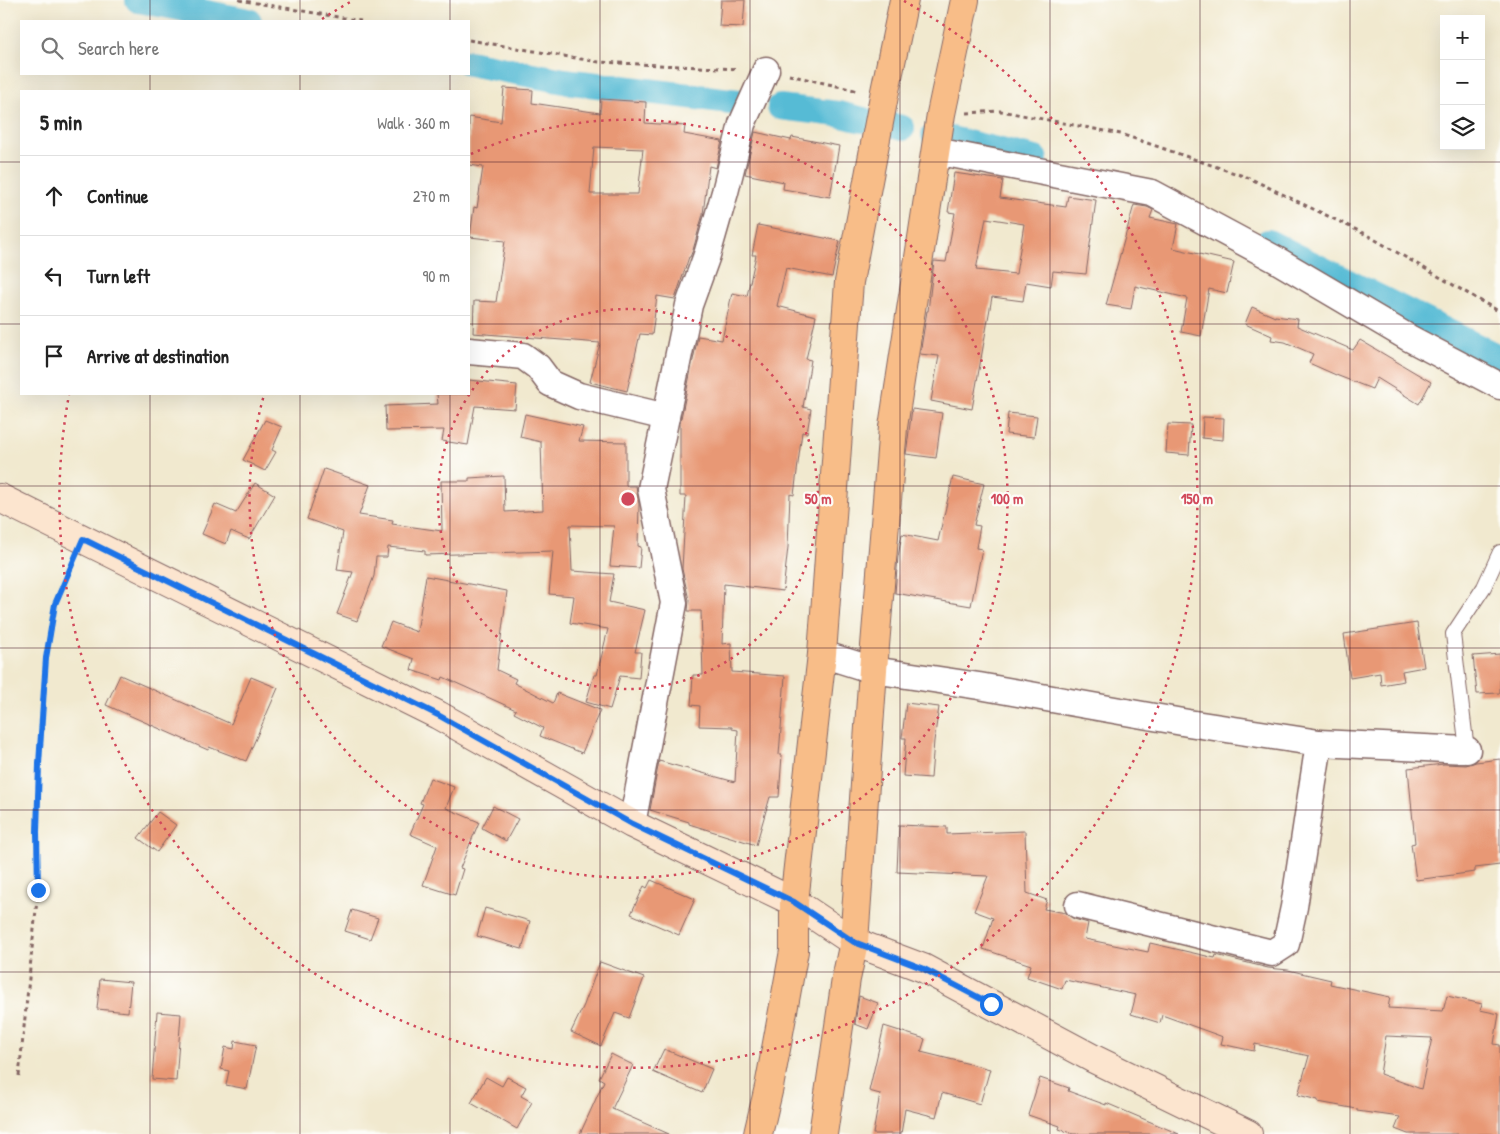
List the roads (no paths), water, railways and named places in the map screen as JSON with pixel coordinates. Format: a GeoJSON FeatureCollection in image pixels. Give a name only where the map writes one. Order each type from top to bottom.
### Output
{"type":"FeatureCollection","features":[{"type":"Feature","properties":{"kind":"highway"},"geometry":{"type":"LineString","coordinates":[[758,1134],[769,1087],[794,951],[794,902],[822,654],[849,282],[904,0]]}},
{"type":"Feature","properties":{"kind":"highway"},"geometry":{"type":"LineString","coordinates":[[823,1134],[846,979],[854,942],[873,670],[893,427],[941,114],[965,0]]}},
{"type":"Feature","properties":{"kind":"street"},"geometry":{"type":"LineString","coordinates":[[632,824],[674,603],[651,490],[689,305],[707,255],[742,124],[766,70]]}},
{"type":"Feature","properties":{"kind":"street"},"geometry":{"type":"LineString","coordinates":[[934,162],[946,153],[1152,193],[1275,259],[1409,338],[1500,386]]}},
{"type":"Feature","properties":{"kind":"street"},"geometry":{"type":"LineString","coordinates":[[470,351],[523,356],[538,367],[550,383],[579,396],[666,417]]}},
{"type":"Feature","properties":{"kind":"street"},"geometry":{"type":"LineString","coordinates":[[0,498],[438,715],[632,824],[794,902],[854,942],[922,968],[1094,1059],[1248,1134]]}},
{"type":"Feature","properties":{"kind":"street"},"geometry":{"type":"LineString","coordinates":[[822,654],[873,670],[979,686],[1188,723],[1319,742],[1467,750]]}},
{"type":"Feature","properties":{"kind":"street"},"geometry":{"type":"LineString","coordinates":[[1078,905],[1272,953],[1286,944],[1294,907],[1319,742]]}},
{"type":"Feature","properties":{"kind":"lane"},"geometry":{"type":"LineString","coordinates":[[1467,750],[1453,634],[1484,587],[1500,552]]}},
{"type":"Feature","properties":{"kind":"waterway"},"geometry":{"type":"LineString","coordinates":[[138,0],[244,20]]}},
{"type":"Feature","properties":{"kind":"waterway"},"geometry":{"type":"LineString","coordinates":[[470,63],[564,81],[739,102]]}},
{"type":"Feature","properties":{"kind":"waterway"},"geometry":{"type":"LineString","coordinates":[[780,107],[838,114],[863,120]]}},
{"type":"Feature","properties":{"kind":"waterway"},"geometry":{"type":"LineString","coordinates":[[894,126],[902,128]]}},
{"type":"Feature","properties":{"kind":"waterway"},"geometry":{"type":"LineString","coordinates":[[934,135],[1035,159]]}},
{"type":"Feature","properties":{"kind":"waterway"},"geometry":{"type":"LineString","coordinates":[[1268,242],[1500,358]]}}]}
